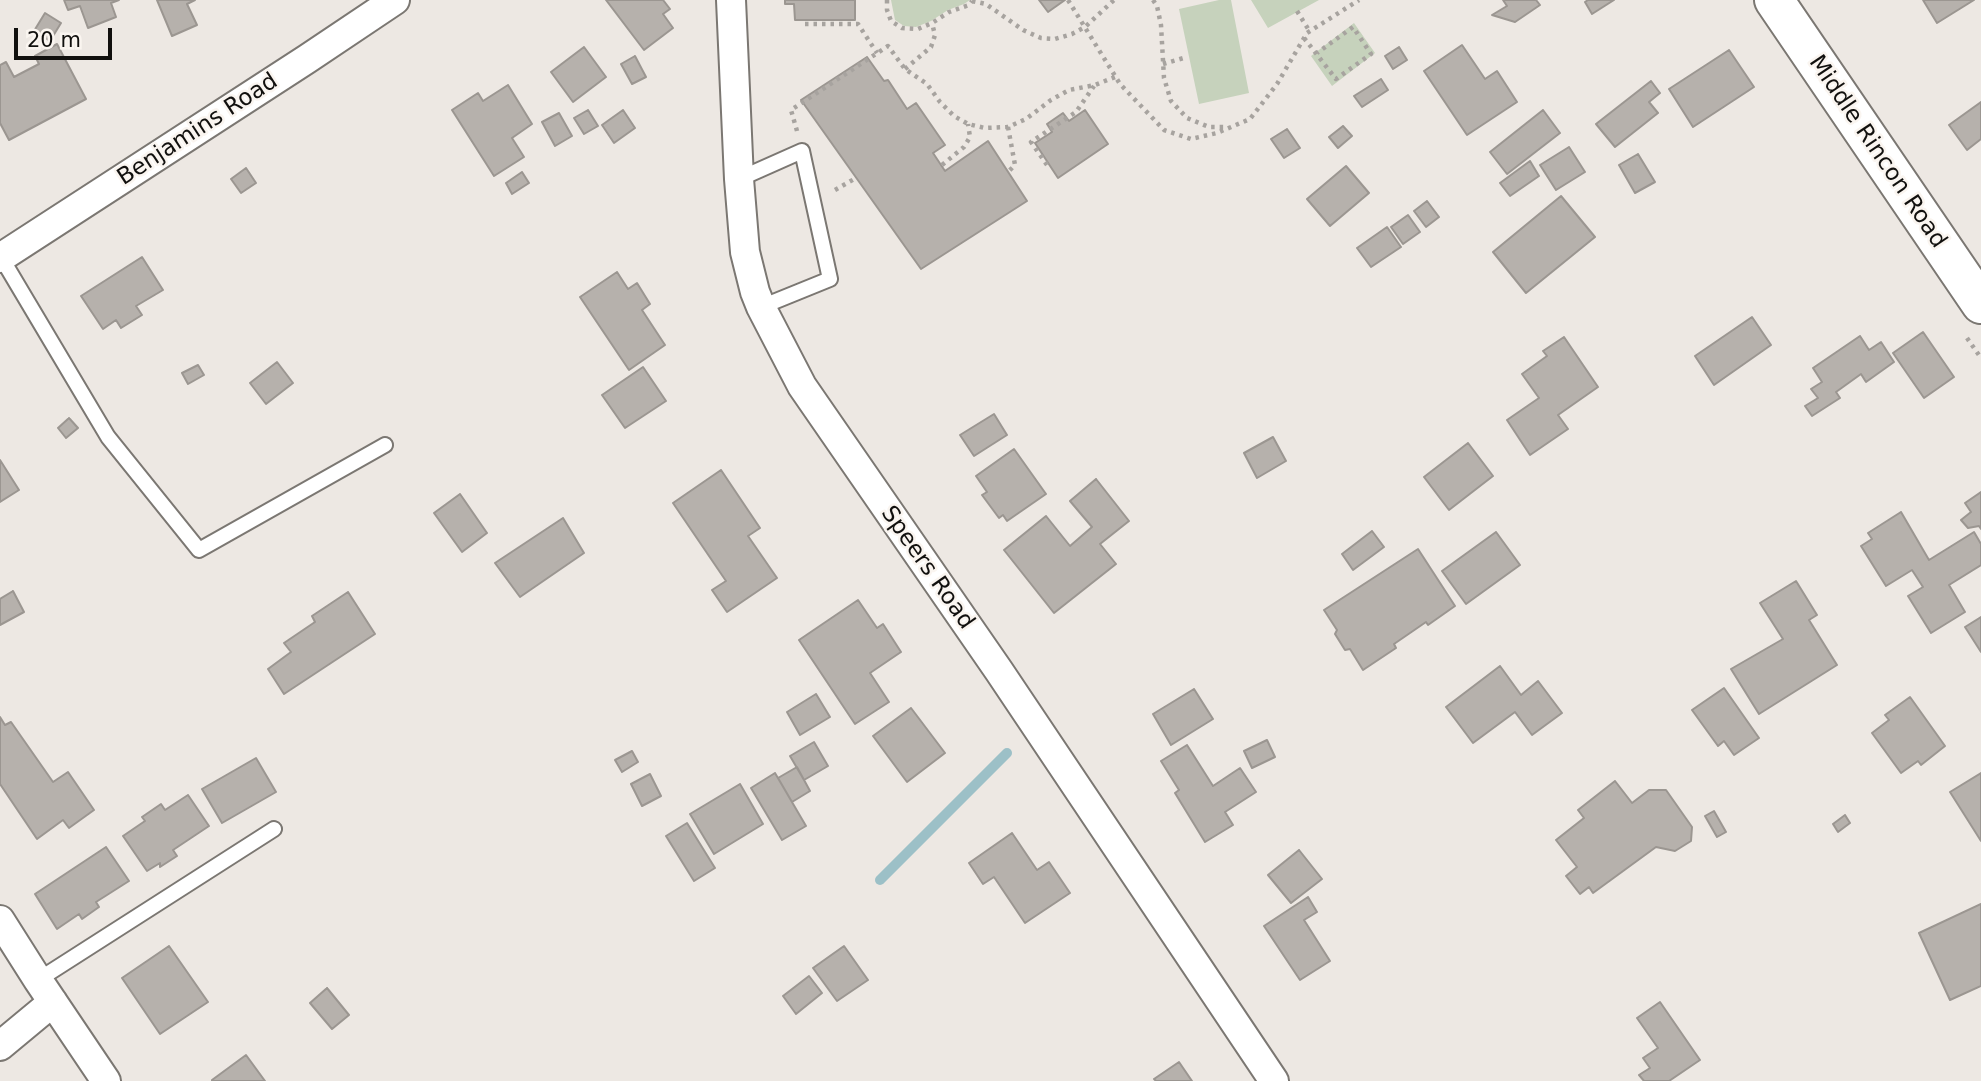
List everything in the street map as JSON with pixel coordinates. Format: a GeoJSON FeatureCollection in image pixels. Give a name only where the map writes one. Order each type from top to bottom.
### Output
{"type":"FeatureCollection","features":[{"type":"Feature","properties":{"kind":"street","name":"Benjamins Road"},"geometry":{"type":"LineString","coordinates":[[1,257],[395,0]]}},
{"type":"Feature","properties":{"kind":"street","name":"Speers Road"},"geometry":{"type":"LineString","coordinates":[[731,0],[745,252],[761,307],[802,386],[999,671],[1274,1081]]}},
{"type":"Feature","properties":{"kind":"street","name":"Middle Rincon Road"},"geometry":{"type":"LineString","coordinates":[[1774,0],[1981,304]]}},
{"type":"Feature","properties":{"kind":"street"},"geometry":{"type":"LineString","coordinates":[[0,920],[106,1081]]}},
{"type":"Feature","properties":{"kind":"street"},"geometry":{"type":"LineString","coordinates":[[0,1045],[45,991]]}},
{"type":"Feature","properties":{"kind":"lane"},"geometry":{"type":"LineString","coordinates":[[739,179],[802,151],[830,279],[761,307]]}},
{"type":"Feature","properties":{"kind":"lane"},"geometry":{"type":"LineString","coordinates":[[1,257],[108,437],[199,550],[385,444]]}},
{"type":"Feature","properties":{"kind":"lane"},"geometry":{"type":"LineString","coordinates":[[45,991],[274,829]]}},
{"type":"Feature","properties":{"kind":"path"},"geometry":{"type":"LineString","coordinates":[[887,0],[891,21],[902,28],[918,29],[949,12],[970,5],[972,0],[988,2],[1023,30],[1041,38],[1055,39],[1085,27],[1114,0]]}},
{"type":"Feature","properties":{"kind":"path"},"geometry":{"type":"LineString","coordinates":[[1068,0],[1120,84],[1164,130],[1191,139],[1217,133],[1250,119],[1277,84],[1304,38],[1359,0]]}},
{"type":"Feature","properties":{"kind":"path"},"geometry":{"type":"LineString","coordinates":[[1153,0],[1161,25],[1164,78],[1171,101],[1187,118],[1209,127],[1230,127]]}},
{"type":"Feature","properties":{"kind":"path"},"geometry":{"type":"LineString","coordinates":[[1297,11],[1310,32]]}},
{"type":"Feature","properties":{"kind":"path"},"geometry":{"type":"LineString","coordinates":[[905,69],[931,47],[935,35],[932,23]]}},
{"type":"Feature","properties":{"kind":"path"},"geometry":{"type":"LineString","coordinates":[[804,24],[858,24],[877,53]]}},
{"type":"Feature","properties":{"kind":"path"},"geometry":{"type":"LineString","coordinates":[[1304,38],[1336,79],[1371,54],[1353,27],[1317,53]]}},
{"type":"Feature","properties":{"kind":"path"},"geometry":{"type":"LineString","coordinates":[[802,151],[791,110],[888,46],[905,69],[927,84],[954,116],[968,124],[985,128],[1008,127],[1026,119],[1069,90],[1095,85],[1115,77]]}},
{"type":"Feature","properties":{"kind":"path"},"geometry":{"type":"LineString","coordinates":[[1163,64],[1187,57]]}},
{"type":"Feature","properties":{"kind":"path"},"geometry":{"type":"LineString","coordinates":[[1047,165],[1031,142],[1076,112],[1095,85]]}},
{"type":"Feature","properties":{"kind":"path"},"geometry":{"type":"LineString","coordinates":[[942,165],[964,147],[970,137],[968,124]]}},
{"type":"Feature","properties":{"kind":"path"},"geometry":{"type":"LineString","coordinates":[[1008,127],[1015,165],[1009,171]]}},
{"type":"Feature","properties":{"kind":"green space"},"geometry":{"type":"Polygon","coordinates":[[[891,0],[970,0],[916,27],[904,26],[895,20],[891,0]]]}},
{"type":"Feature","properties":{"kind":"green space"},"geometry":{"type":"Polygon","coordinates":[[[1231,0],[1249,93],[1199,104],[1179,9],[1231,0]]]}},
{"type":"Feature","properties":{"kind":"green space"},"geometry":{"type":"Polygon","coordinates":[[[1251,0],[1319,0],[1268,28],[1251,0]]]}},
{"type":"Feature","properties":{"kind":"green space"},"geometry":{"type":"Polygon","coordinates":[[[1354,23],[1375,53],[1332,86],[1311,56],[1354,23]]]}},
{"type":"Feature","properties":{"kind":"building"},"geometry":{"type":"Polygon","coordinates":[[[64,0],[119,0],[111,3],[116,17],[88,28],[80,6],[68,10],[64,0]]]}},
{"type":"Feature","properties":{"kind":"building"},"geometry":{"type":"Polygon","coordinates":[[[157,0],[195,0],[187,4],[197,25],[172,36],[157,0]]]}},
{"type":"Feature","properties":{"kind":"building"},"geometry":{"type":"Polygon","coordinates":[[[606,0],[663,0],[670,9],[663,14],[673,28],[644,50],[606,0]]]}},
{"type":"Feature","properties":{"kind":"building"},"geometry":{"type":"Polygon","coordinates":[[[785,0],[855,0],[855,20],[795,20],[794,4],[785,4],[785,0]]]}},
{"type":"Feature","properties":{"kind":"building"},"geometry":{"type":"Polygon","coordinates":[[[1039,0],[1065,0],[1048,12],[1039,0]]]}},
{"type":"Feature","properties":{"kind":"building"},"geometry":{"type":"Polygon","coordinates":[[[1503,0],[1536,0],[1540,5],[1515,22],[1492,15],[1507,6],[1503,0]]]}},
{"type":"Feature","properties":{"kind":"building"},"geometry":{"type":"Polygon","coordinates":[[[1614,0],[1592,14],[1585,2],[1614,0]]]}},
{"type":"Feature","properties":{"kind":"building"},"geometry":{"type":"Polygon","coordinates":[[[1923,0],[1974,0],[1937,23],[1923,0]]]}},
{"type":"Feature","properties":{"kind":"building"},"geometry":{"type":"Polygon","coordinates":[[[45,13],[61,23],[50,41],[34,31],[45,13]]]}},
{"type":"Feature","properties":{"kind":"building"},"geometry":{"type":"Polygon","coordinates":[[[57,44],[86,99],[9,140],[0,123],[0,65],[6,62],[14,77],[39,64],[35,56],[57,44]]]}},
{"type":"Feature","properties":{"kind":"building"},"geometry":{"type":"Polygon","coordinates":[[[1462,45],[1485,79],[1497,71],[1517,102],[1467,135],[1424,71],[1462,45]]]}},
{"type":"Feature","properties":{"kind":"building"},"geometry":{"type":"Polygon","coordinates":[[[584,47],[606,77],[573,102],[551,72],[584,47]]]}},
{"type":"Feature","properties":{"kind":"building"},"geometry":{"type":"Polygon","coordinates":[[[1399,47],[1407,60],[1393,69],[1385,56],[1399,47]]]}},
{"type":"Feature","properties":{"kind":"building"},"geometry":{"type":"Polygon","coordinates":[[[1729,50],[1754,87],[1693,127],[1669,89],[1729,50]]]}},
{"type":"Feature","properties":{"kind":"building"},"geometry":{"type":"Polygon","coordinates":[[[635,56],[646,77],[632,84],[621,64],[635,56]]]}},
{"type":"Feature","properties":{"kind":"building"},"geometry":{"type":"Polygon","coordinates":[[[867,57],[884,81],[888,80],[907,109],[916,103],[945,145],[933,153],[945,171],[988,141],[1027,201],[921,269],[801,100],[867,57]]]}},
{"type":"Feature","properties":{"kind":"building"},"geometry":{"type":"Polygon","coordinates":[[[1381,79],[1388,90],[1362,107],[1354,96],[1381,79]]]}},
{"type":"Feature","properties":{"kind":"building"},"geometry":{"type":"Polygon","coordinates":[[[1651,81],[1660,93],[1649,102],[1658,113],[1615,147],[1596,124],[1651,81]]]}},
{"type":"Feature","properties":{"kind":"building"},"geometry":{"type":"Polygon","coordinates":[[[508,85],[532,124],[512,138],[524,157],[494,176],[452,110],[478,93],[483,101],[508,85]]]}},
{"type":"Feature","properties":{"kind":"building"},"geometry":{"type":"Polygon","coordinates":[[[1981,102],[1981,139],[1967,150],[1949,125],[1981,102]]]}},
{"type":"Feature","properties":{"kind":"building"},"geometry":{"type":"Polygon","coordinates":[[[588,110],[598,126],[584,134],[574,118],[588,110]]]}},
{"type":"Feature","properties":{"kind":"building"},"geometry":{"type":"Polygon","coordinates":[[[623,110],[635,128],[614,143],[602,125],[623,110]]]}},
{"type":"Feature","properties":{"kind":"building"},"geometry":{"type":"Polygon","coordinates":[[[1085,110],[1108,144],[1058,178],[1035,143],[1052,132],[1047,124],[1063,113],[1069,121],[1085,110]]]}},
{"type":"Feature","properties":{"kind":"building"},"geometry":{"type":"Polygon","coordinates":[[[1543,110],[1560,133],[1507,174],[1490,152],[1543,110]]]}},
{"type":"Feature","properties":{"kind":"building"},"geometry":{"type":"Polygon","coordinates":[[[559,113],[572,136],[555,146],[542,122],[559,113]]]}},
{"type":"Feature","properties":{"kind":"building"},"geometry":{"type":"Polygon","coordinates":[[[1343,126],[1352,136],[1338,148],[1329,137],[1343,126]]]}},
{"type":"Feature","properties":{"kind":"building"},"geometry":{"type":"Polygon","coordinates":[[[1287,129],[1300,148],[1284,158],[1271,139],[1287,129]]]}},
{"type":"Feature","properties":{"kind":"building"},"geometry":{"type":"Polygon","coordinates":[[[1569,147],[1585,172],[1556,190],[1540,165],[1569,147]]]}},
{"type":"Feature","properties":{"kind":"building"},"geometry":{"type":"Polygon","coordinates":[[[1638,154],[1655,182],[1635,193],[1619,165],[1638,154]]]}},
{"type":"Feature","properties":{"kind":"building"},"geometry":{"type":"Polygon","coordinates":[[[1530,161],[1539,176],[1510,196],[1500,183],[1530,161]]]}},
{"type":"Feature","properties":{"kind":"building"},"geometry":{"type":"Polygon","coordinates":[[[1346,166],[1369,193],[1330,226],[1307,199],[1346,166]]]}},
{"type":"Feature","properties":{"kind":"building"},"geometry":{"type":"Polygon","coordinates":[[[246,168],[256,183],[241,193],[231,179],[246,168]]]}},
{"type":"Feature","properties":{"kind":"building"},"geometry":{"type":"Polygon","coordinates":[[[522,172],[529,183],[512,194],[506,183],[522,172]]]}},
{"type":"Feature","properties":{"kind":"building"},"geometry":{"type":"Polygon","coordinates":[[[1561,196],[1595,237],[1526,293],[1493,252],[1561,196]]]}},
{"type":"Feature","properties":{"kind":"building"},"geometry":{"type":"Polygon","coordinates":[[[1427,201],[1439,217],[1426,227],[1414,211],[1427,201]]]}},
{"type":"Feature","properties":{"kind":"building"},"geometry":{"type":"Polygon","coordinates":[[[1408,215],[1420,232],[1403,244],[1391,227],[1408,215]]]}},
{"type":"Feature","properties":{"kind":"building"},"geometry":{"type":"Polygon","coordinates":[[[1387,227],[1401,247],[1371,267],[1357,248],[1387,227]]]}},
{"type":"Feature","properties":{"kind":"building"},"geometry":{"type":"Polygon","coordinates":[[[142,257],[163,290],[136,306],[142,315],[121,328],[116,320],[103,329],[81,296],[142,257]]]}},
{"type":"Feature","properties":{"kind":"building"},"geometry":{"type":"Polygon","coordinates":[[[617,272],[628,289],[637,283],[650,304],[642,310],[665,345],[629,370],[580,297],[617,272]]]}},
{"type":"Feature","properties":{"kind":"building"},"geometry":{"type":"Polygon","coordinates":[[[1752,317],[1771,345],[1714,385],[1695,356],[1752,317]]]}},
{"type":"Feature","properties":{"kind":"building"},"geometry":{"type":"Polygon","coordinates":[[[1923,332],[1954,377],[1924,398],[1893,353],[1923,332]]]}},
{"type":"Feature","properties":{"kind":"building"},"geometry":{"type":"Polygon","coordinates":[[[1860,336],[1869,350],[1881,342],[1894,362],[1866,382],[1861,374],[1836,392],[1840,398],[1812,416],[1805,406],[1818,398],[1811,389],[1822,382],[1813,368],[1860,336]]]}},
{"type":"Feature","properties":{"kind":"building"},"geometry":{"type":"Polygon","coordinates":[[[1564,337],[1598,387],[1558,415],[1568,429],[1530,455],[1507,420],[1539,398],[1522,374],[1547,356],[1543,351],[1564,337]]]}},
{"type":"Feature","properties":{"kind":"building"},"geometry":{"type":"Polygon","coordinates":[[[277,362],[293,383],[266,404],[250,383],[277,362]]]}},
{"type":"Feature","properties":{"kind":"building"},"geometry":{"type":"Polygon","coordinates":[[[198,365],[204,375],[188,384],[182,373],[198,365]]]}},
{"type":"Feature","properties":{"kind":"building"},"geometry":{"type":"Polygon","coordinates":[[[643,367],[666,401],[625,428],[602,395],[643,367]]]}},
{"type":"Feature","properties":{"kind":"building"},"geometry":{"type":"Polygon","coordinates":[[[994,414],[1007,435],[974,456],[960,435],[994,414]]]}},
{"type":"Feature","properties":{"kind":"building"},"geometry":{"type":"Polygon","coordinates":[[[69,418],[78,428],[66,438],[58,428],[69,418]]]}},
{"type":"Feature","properties":{"kind":"building"},"geometry":{"type":"Polygon","coordinates":[[[1273,437],[1286,461],[1257,478],[1244,453],[1273,437]]]}},
{"type":"Feature","properties":{"kind":"building"},"geometry":{"type":"Polygon","coordinates":[[[1468,443],[1493,476],[1449,510],[1424,477],[1468,443]]]}},
{"type":"Feature","properties":{"kind":"building"},"geometry":{"type":"Polygon","coordinates":[[[1014,449],[1046,494],[1007,521],[1003,515],[999,518],[982,495],[987,492],[976,476],[1014,449]]]}},
{"type":"Feature","properties":{"kind":"building"},"geometry":{"type":"Polygon","coordinates":[[[0,460],[19,490],[0,502],[0,460]]]}},
{"type":"Feature","properties":{"kind":"building"},"geometry":{"type":"Polygon","coordinates":[[[721,470],[760,528],[748,536],[777,578],[727,612],[712,590],[726,581],[673,503],[721,470]]]}},
{"type":"Feature","properties":{"kind":"building"},"geometry":{"type":"Polygon","coordinates":[[[1096,479],[1129,521],[1100,544],[1116,564],[1054,613],[1004,550],[1046,516],[1070,546],[1092,527],[1070,501],[1096,479]]]}},
{"type":"Feature","properties":{"kind":"building"},"geometry":{"type":"Polygon","coordinates":[[[1981,492],[1981,529],[1979,526],[1968,528],[1961,520],[1971,512],[1965,503],[1981,492]]]}},
{"type":"Feature","properties":{"kind":"building"},"geometry":{"type":"Polygon","coordinates":[[[460,494],[487,533],[462,552],[434,513],[460,494]]]}},
{"type":"Feature","properties":{"kind":"building"},"geometry":{"type":"Polygon","coordinates":[[[1901,512],[1929,560],[1974,532],[1981,544],[1981,565],[1949,585],[1965,612],[1931,633],[1908,596],[1923,587],[1912,570],[1886,586],[1861,546],[1872,539],[1868,533],[1901,512]]]}},
{"type":"Feature","properties":{"kind":"building"},"geometry":{"type":"Polygon","coordinates":[[[563,518],[584,553],[520,597],[495,563],[563,518]]]}},
{"type":"Feature","properties":{"kind":"building"},"geometry":{"type":"Polygon","coordinates":[[[1372,531],[1384,547],[1353,570],[1342,554],[1372,531]]]}},
{"type":"Feature","properties":{"kind":"building"},"geometry":{"type":"Polygon","coordinates":[[[1496,532],[1520,565],[1466,604],[1442,571],[1496,532]]]}},
{"type":"Feature","properties":{"kind":"building"},"geometry":{"type":"Polygon","coordinates":[[[1418,549],[1455,606],[1394,644],[1396,648],[1363,670],[1350,649],[1345,650],[1335,634],[1337,630],[1324,610],[1418,549]]]}},
{"type":"Feature","properties":{"kind":"building"},"geometry":{"type":"Polygon","coordinates":[[[1796,581],[1817,615],[1809,620],[1837,665],[1759,714],[1731,669],[1783,639],[1760,603],[1796,581]]]}},
{"type":"Feature","properties":{"kind":"building"},"geometry":{"type":"Polygon","coordinates":[[[13,591],[24,612],[0,625],[0,599],[13,591]]]}},
{"type":"Feature","properties":{"kind":"building"},"geometry":{"type":"Polygon","coordinates":[[[348,592],[375,634],[284,694],[268,669],[291,652],[284,643],[315,622],[312,616],[348,592]]]}},
{"type":"Feature","properties":{"kind":"building"},"geometry":{"type":"Polygon","coordinates":[[[858,600],[877,628],[883,624],[901,652],[870,673],[889,702],[855,724],[799,640],[858,600]]]}},
{"type":"Feature","properties":{"kind":"building"},"geometry":{"type":"Polygon","coordinates":[[[1981,617],[1981,652],[1965,627],[1981,617]]]}},
{"type":"Feature","properties":{"kind":"building"},"geometry":{"type":"Polygon","coordinates":[[[1500,666],[1521,695],[1538,681],[1562,713],[1532,735],[1515,712],[1473,743],[1446,707],[1500,666]]]}},
{"type":"Feature","properties":{"kind":"building"},"geometry":{"type":"Polygon","coordinates":[[[1724,688],[1759,738],[1734,755],[1724,741],[1718,746],[1692,710],[1724,688]]]}},
{"type":"Feature","properties":{"kind":"building"},"geometry":{"type":"Polygon","coordinates":[[[1194,689],[1213,719],[1171,745],[1153,714],[1194,689]]]}},
{"type":"Feature","properties":{"kind":"building"},"geometry":{"type":"Polygon","coordinates":[[[816,694],[830,717],[800,735],[787,712],[816,694]]]}},
{"type":"Feature","properties":{"kind":"building"},"geometry":{"type":"Polygon","coordinates":[[[1910,697],[1945,746],[1921,765],[1918,761],[1901,773],[1872,733],[1889,720],[1885,715],[1910,697]]]}},
{"type":"Feature","properties":{"kind":"building"},"geometry":{"type":"Polygon","coordinates":[[[911,708],[945,753],[907,782],[873,736],[911,708]]]}},
{"type":"Feature","properties":{"kind":"building"},"geometry":{"type":"Polygon","coordinates":[[[0,717],[5,725],[11,722],[53,782],[68,772],[94,810],[69,828],[63,820],[37,839],[0,784],[0,717]]]}},
{"type":"Feature","properties":{"kind":"building"},"geometry":{"type":"Polygon","coordinates":[[[1267,740],[1275,757],[1252,768],[1244,751],[1267,740]]]}},
{"type":"Feature","properties":{"kind":"building"},"geometry":{"type":"Polygon","coordinates":[[[814,742],[828,766],[804,780],[790,756],[814,742]]]}},
{"type":"Feature","properties":{"kind":"building"},"geometry":{"type":"Polygon","coordinates":[[[1187,745],[1213,786],[1240,768],[1256,792],[1225,812],[1233,825],[1205,842],[1175,793],[1179,790],[1161,761],[1187,745]]]}},
{"type":"Feature","properties":{"kind":"building"},"geometry":{"type":"Polygon","coordinates":[[[632,751],[638,762],[622,772],[615,760],[632,751]]]}},
{"type":"Feature","properties":{"kind":"building"},"geometry":{"type":"Polygon","coordinates":[[[256,758],[276,792],[222,823],[202,789],[256,758]]]}},
{"type":"Feature","properties":{"kind":"building"},"geometry":{"type":"Polygon","coordinates":[[[797,767],[810,791],[792,802],[778,778],[797,767]]]}},
{"type":"Feature","properties":{"kind":"building"},"geometry":{"type":"Polygon","coordinates":[[[775,773],[806,826],[782,840],[751,788],[775,773]]]}},
{"type":"Feature","properties":{"kind":"building"},"geometry":{"type":"Polygon","coordinates":[[[1981,773],[1981,841],[1950,792],[1981,773]]]}},
{"type":"Feature","properties":{"kind":"building"},"geometry":{"type":"Polygon","coordinates":[[[650,774],[661,796],[642,806],[631,784],[650,774]]]}},
{"type":"Feature","properties":{"kind":"building"},"geometry":{"type":"Polygon","coordinates":[[[1615,781],[1632,803],[1649,790],[1666,790],[1692,827],[1691,841],[1675,851],[1656,847],[1593,893],[1589,887],[1580,894],[1566,876],[1577,867],[1556,840],[1584,818],[1578,810],[1615,781]]]}},
{"type":"Feature","properties":{"kind":"building"},"geometry":{"type":"Polygon","coordinates":[[[740,784],[763,824],[714,854],[690,814],[740,784]]]}},
{"type":"Feature","properties":{"kind":"building"},"geometry":{"type":"Polygon","coordinates":[[[188,795],[209,826],[173,850],[177,856],[160,867],[160,863],[147,871],[123,836],[145,821],[142,817],[161,804],[165,810],[188,795]]]}},
{"type":"Feature","properties":{"kind":"building"},"geometry":{"type":"Polygon","coordinates":[[[1714,811],[1726,832],[1717,837],[1705,816],[1714,811]]]}},
{"type":"Feature","properties":{"kind":"building"},"geometry":{"type":"Polygon","coordinates":[[[1845,815],[1850,823],[1838,832],[1833,824],[1845,815]]]}},
{"type":"Feature","properties":{"kind":"building"},"geometry":{"type":"Polygon","coordinates":[[[687,823],[715,868],[694,881],[666,836],[687,823]]]}},
{"type":"Feature","properties":{"kind":"building"},"geometry":{"type":"Polygon","coordinates":[[[1012,833],[1037,870],[1049,862],[1070,893],[1025,923],[994,877],[983,884],[969,863],[1012,833]]]}},
{"type":"Feature","properties":{"kind":"building"},"geometry":{"type":"Polygon","coordinates":[[[106,847],[129,881],[96,902],[99,907],[82,919],[79,914],[57,929],[35,894],[106,847]]]}},
{"type":"Feature","properties":{"kind":"building"},"geometry":{"type":"Polygon","coordinates":[[[1299,850],[1322,879],[1291,903],[1268,875],[1299,850]]]}},
{"type":"Feature","properties":{"kind":"building"},"geometry":{"type":"Polygon","coordinates":[[[1308,897],[1317,912],[1304,920],[1330,961],[1300,980],[1264,926],[1308,897]]]}},
{"type":"Feature","properties":{"kind":"building"},"geometry":{"type":"Polygon","coordinates":[[[1981,904],[1981,986],[1950,1000],[1919,933],[1981,904]]]}},
{"type":"Feature","properties":{"kind":"building"},"geometry":{"type":"Polygon","coordinates":[[[169,946],[208,1002],[160,1034],[122,978],[169,946]]]}},
{"type":"Feature","properties":{"kind":"building"},"geometry":{"type":"Polygon","coordinates":[[[844,946],[868,980],[837,1001],[813,968],[844,946]]]}},
{"type":"Feature","properties":{"kind":"building"},"geometry":{"type":"Polygon","coordinates":[[[809,976],[822,993],[796,1014],[783,996],[809,976]]]}},
{"type":"Feature","properties":{"kind":"building"},"geometry":{"type":"Polygon","coordinates":[[[327,988],[349,1015],[332,1029],[310,1003],[327,988]]]}},
{"type":"Feature","properties":{"kind":"building"},"geometry":{"type":"Polygon","coordinates":[[[1660,1002],[1700,1060],[1669,1081],[1644,1081],[1639,1075],[1650,1068],[1643,1058],[1658,1048],[1637,1018],[1660,1002]]]}},
{"type":"Feature","properties":{"kind":"building"},"geometry":{"type":"Polygon","coordinates":[[[246,1055],[265,1081],[212,1081],[212,1080],[246,1055]]]}},
{"type":"Feature","properties":{"kind":"building"},"geometry":{"type":"Polygon","coordinates":[[[1179,1062],[1192,1081],[1154,1079],[1179,1062]]]}},
{"type":"Feature","properties":{"kind":"waterway"},"geometry":{"type":"LineString","coordinates":[[880,880],[1007,753]]}}]}
